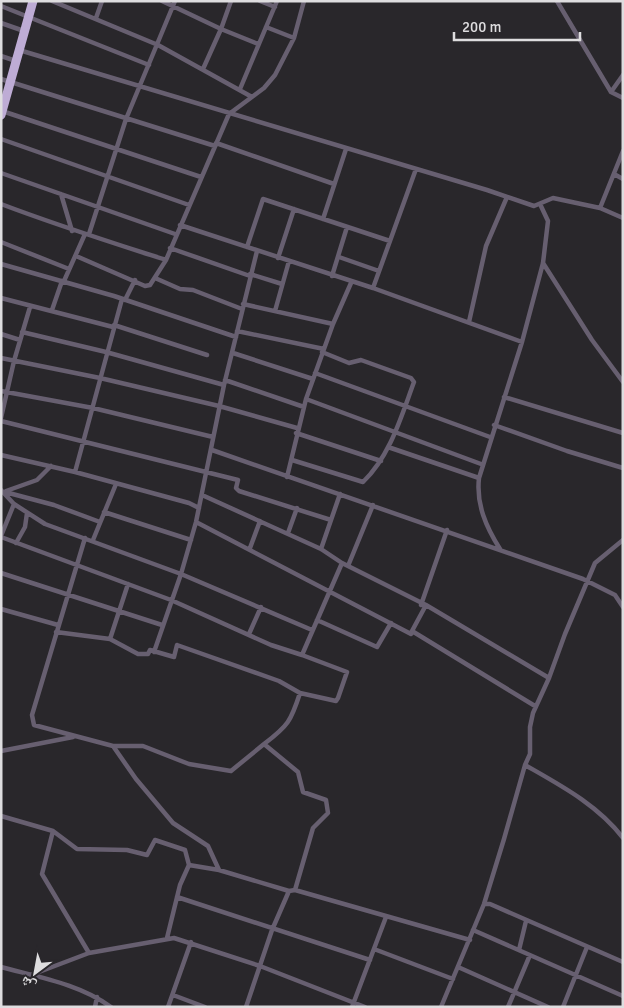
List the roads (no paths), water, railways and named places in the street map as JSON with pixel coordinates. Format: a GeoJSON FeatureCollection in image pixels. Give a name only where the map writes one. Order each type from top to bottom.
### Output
{"type":"FeatureCollection","features":[{"type":"Feature","properties":{"kind":"highway"},"geometry":{"type":"LineString","coordinates":[[2,113],[6,81],[16,61],[33,1]]}},
{"type":"Feature","properties":{"kind":"street"},"geometry":{"type":"LineString","coordinates":[[52,1],[158,45],[252,97]]}},
{"type":"Feature","properties":{"kind":"street"},"geometry":{"type":"LineString","coordinates":[[96,18],[102,1]]}},
{"type":"Feature","properties":{"kind":"street"},"geometry":{"type":"LineString","coordinates":[[162,1],[174,4],[221,30],[258,44]]}},
{"type":"Feature","properties":{"kind":"street"},"geometry":{"type":"LineString","coordinates":[[203,69],[221,30],[231,1]]}},
{"type":"Feature","properties":{"kind":"street"},"geometry":{"type":"LineString","coordinates":[[260,1],[275,7]]}},
{"type":"Feature","properties":{"kind":"street"},"geometry":{"type":"LineString","coordinates":[[240,89],[277,1]]}},
{"type":"Feature","properties":{"kind":"street"},"geometry":{"type":"LineString","coordinates":[[76,256],[148,286],[156,278],[166,260],[175,234],[229,114],[252,97],[275,75],[294,38],[304,1]]}},
{"type":"Feature","properties":{"kind":"street"},"geometry":{"type":"LineString","coordinates":[[557,1],[611,92],[623,98]]}},
{"type":"Feature","properties":{"kind":"street"},"geometry":{"type":"LineString","coordinates":[[52,310],[63,281],[98,208],[126,119],[174,4]]}},
{"type":"Feature","properties":{"kind":"street"},"geometry":{"type":"LineString","coordinates":[[1,6],[149,65]]}},
{"type":"Feature","properties":{"kind":"street"},"geometry":{"type":"LineString","coordinates":[[1,23],[24,31]]}},
{"type":"Feature","properties":{"kind":"street"},"geometry":{"type":"LineString","coordinates":[[266,27],[294,38]]}},
{"type":"Feature","properties":{"kind":"street"},"geometry":{"type":"LineString","coordinates":[[19,50],[534,206],[553,198],[600,208],[623,218]]}},
{"type":"Feature","properties":{"kind":"street"},"geometry":{"type":"LineString","coordinates":[[1,56],[16,61]]}},
{"type":"Feature","properties":{"kind":"street"},"geometry":{"type":"LineString","coordinates":[[611,92],[623,75]]}},
{"type":"Feature","properties":{"kind":"street"},"geometry":{"type":"LineString","coordinates":[[6,81],[126,119],[215,144],[334,184]]}},
{"type":"Feature","properties":{"kind":"street"},"geometry":{"type":"LineString","coordinates":[[2,113],[201,177]]}},
{"type":"Feature","properties":{"kind":"street"},"geometry":{"type":"LineString","coordinates":[[1,139],[107,178],[189,205]]}},
{"type":"Feature","properties":{"kind":"street"},"geometry":{"type":"LineString","coordinates":[[322,219],[346,149]]}},
{"type":"Feature","properties":{"kind":"street"},"geometry":{"type":"LineString","coordinates":[[600,208],[623,151]]}},
{"type":"Feature","properties":{"kind":"street"},"geometry":{"type":"LineString","coordinates":[[373,288],[416,169]]}},
{"type":"Feature","properties":{"kind":"street"},"geometry":{"type":"LineString","coordinates":[[1,173],[175,234]]}},
{"type":"Feature","properties":{"kind":"street"},"geometry":{"type":"LineString","coordinates":[[614,174],[623,178]]}},
{"type":"Feature","properties":{"kind":"street"},"geometry":{"type":"LineString","coordinates":[[61,194],[72,231]]}},
{"type":"Feature","properties":{"kind":"street"},"geometry":{"type":"LineString","coordinates":[[469,322],[486,246],[507,197]]}},
{"type":"Feature","properties":{"kind":"street"},"geometry":{"type":"LineString","coordinates":[[248,247],[263,199],[390,241]]}},
{"type":"Feature","properties":{"kind":"street"},"geometry":{"type":"LineString","coordinates":[[1,204],[72,231],[166,260]]}},
{"type":"Feature","properties":{"kind":"street"},"geometry":{"type":"LineString","coordinates":[[500,550],[484,519],[479,495],[479,478],[481,464],[522,342],[543,263],[548,221],[540,204]]}},
{"type":"Feature","properties":{"kind":"street"},"geometry":{"type":"LineString","coordinates":[[278,258],[294,210]]}},
{"type":"Feature","properties":{"kind":"street"},"geometry":{"type":"LineString","coordinates":[[180,224],[351,283],[373,288],[522,342]]}},
{"type":"Feature","properties":{"kind":"street"},"geometry":{"type":"LineString","coordinates":[[332,276],[347,227]]}},
{"type":"Feature","properties":{"kind":"street"},"geometry":{"type":"LineString","coordinates":[[1,242],[69,269]]}},
{"type":"Feature","properties":{"kind":"street"},"geometry":{"type":"LineString","coordinates":[[170,248],[282,284]]}},
{"type":"Feature","properties":{"kind":"street"},"geometry":{"type":"LineString","coordinates":[[154,652],[181,574],[196,522],[212,450],[224,382],[233,353],[236,331],[250,275],[258,250]]}},
{"type":"Feature","properties":{"kind":"street"},"geometry":{"type":"LineString","coordinates":[[339,257],[379,272]]}},
{"type":"Feature","properties":{"kind":"street"},"geometry":{"type":"LineString","coordinates":[[274,311],[289,262]]}},
{"type":"Feature","properties":{"kind":"street"},"geometry":{"type":"LineString","coordinates":[[543,263],[623,382]]}},
{"type":"Feature","properties":{"kind":"street"},"geometry":{"type":"LineString","coordinates":[[1,264],[63,281],[236,337]]}},
{"type":"Feature","properties":{"kind":"street"},"geometry":{"type":"LineString","coordinates":[[156,278],[180,289],[193,290],[242,307],[274,311],[333,324]]}},
{"type":"Feature","properties":{"kind":"street"},"geometry":{"type":"LineString","coordinates":[[75,472],[114,326],[124,300],[135,280]]}},
{"type":"Feature","properties":{"kind":"street"},"geometry":{"type":"LineString","coordinates":[[286,476],[292,460],[297,431],[306,399],[333,324],[351,283]]}},
{"type":"Feature","properties":{"kind":"street"},"geometry":{"type":"LineString","coordinates":[[1,298],[30,307],[52,310],[114,326],[207,355]]}},
{"type":"Feature","properties":{"kind":"street"},"geometry":{"type":"LineString","coordinates":[[30,307],[14,361],[1,419],[238,480],[236,488],[239,491],[331,520]]}},
{"type":"Feature","properties":{"kind":"street"},"geometry":{"type":"LineString","coordinates":[[236,331],[323,350],[349,363],[361,360],[412,378],[414,382],[388,447],[380,461],[363,482],[292,460]]}},
{"type":"Feature","properties":{"kind":"street"},"geometry":{"type":"LineString","coordinates":[[22,332],[224,382],[304,407]]}},
{"type":"Feature","properties":{"kind":"street"},"geometry":{"type":"LineString","coordinates":[[1,334],[20,340]]}},
{"type":"Feature","properties":{"kind":"street"},"geometry":{"type":"LineString","coordinates":[[233,353],[314,376],[490,437]]}},
{"type":"Feature","properties":{"kind":"street"},"geometry":{"type":"LineString","coordinates":[[1,358],[100,378],[219,406],[297,431],[380,461]]}},
{"type":"Feature","properties":{"kind":"street"},"geometry":{"type":"LineString","coordinates":[[1,391],[93,408],[213,437]]}},
{"type":"Feature","properties":{"kind":"street"},"geometry":{"type":"LineString","coordinates":[[504,397],[623,433]]}},
{"type":"Feature","properties":{"kind":"street"},"geometry":{"type":"LineString","coordinates":[[306,399],[481,464]]}},
{"type":"Feature","properties":{"kind":"street"},"geometry":{"type":"LineString","coordinates":[[494,425],[548,446],[623,468]]}},
{"type":"Feature","properties":{"kind":"street"},"geometry":{"type":"LineString","coordinates":[[388,447],[479,478]]}},
{"type":"Feature","properties":{"kind":"street"},"geometry":{"type":"LineString","coordinates":[[212,450],[447,530],[589,581],[616,596],[623,607]]}},
{"type":"Feature","properties":{"kind":"street"},"geometry":{"type":"LineString","coordinates":[[1,455],[75,472],[189,503],[199,508]]}},
{"type":"Feature","properties":{"kind":"street"},"geometry":{"type":"LineString","coordinates":[[3,491],[37,480],[51,466]]}},
{"type":"Feature","properties":{"kind":"street"},"geometry":{"type":"LineString","coordinates":[[93,540],[116,484]]}},
{"type":"Feature","properties":{"kind":"street"},"geometry":{"type":"LineString","coordinates":[[3,491],[14,504],[46,524],[181,574],[312,630]]}},
{"type":"Feature","properties":{"kind":"street"},"geometry":{"type":"LineString","coordinates":[[3,491],[54,505],[100,522]]}},
{"type":"Feature","properties":{"kind":"street"},"geometry":{"type":"LineString","coordinates":[[321,549],[340,494]]}},
{"type":"Feature","properties":{"kind":"street"},"geometry":{"type":"LineString","coordinates":[[202,495],[321,549],[345,564],[424,605],[550,678]]}},
{"type":"Feature","properties":{"kind":"street"},"geometry":{"type":"LineString","coordinates":[[14,504],[1,537],[171,600],[271,645],[302,655],[347,674],[336,701],[300,693],[279,681],[177,645],[174,657],[150,650],[148,654],[138,654],[110,639],[56,632]]}},
{"type":"Feature","properties":{"kind":"street"},"geometry":{"type":"LineString","coordinates":[[302,655],[330,591],[373,505]]}},
{"type":"Feature","properties":{"kind":"street"},"geometry":{"type":"LineString","coordinates":[[288,533],[297,508]]}},
{"type":"Feature","properties":{"kind":"street"},"geometry":{"type":"LineString","coordinates":[[104,512],[191,540]]}},
{"type":"Feature","properties":{"kind":"street"},"geometry":{"type":"LineString","coordinates":[[16,543],[25,527],[27,513]]}},
{"type":"Feature","properties":{"kind":"street"},"geometry":{"type":"LineString","coordinates":[[250,548],[260,520]]}},
{"type":"Feature","properties":{"kind":"street"},"geometry":{"type":"LineString","coordinates":[[196,522],[250,548],[410,634],[424,605],[447,530]]}},
{"type":"Feature","properties":{"kind":"street"},"geometry":{"type":"LineString","coordinates":[[85,538],[32,719],[36,727],[113,746],[143,746],[189,764],[231,771],[286,728],[300,693]]}},
{"type":"Feature","properties":{"kind":"street"},"geometry":{"type":"LineString","coordinates":[[442,1007],[484,904],[525,765],[530,754],[530,727],[536,706],[550,678],[565,634],[597,560],[623,540]]}},
{"type":"Feature","properties":{"kind":"street"},"geometry":{"type":"LineString","coordinates":[[1,573],[162,625]]}},
{"type":"Feature","properties":{"kind":"street"},"geometry":{"type":"LineString","coordinates":[[110,639],[128,584]]}},
{"type":"Feature","properties":{"kind":"street"},"geometry":{"type":"LineString","coordinates":[[250,634],[261,607]]}},
{"type":"Feature","properties":{"kind":"street"},"geometry":{"type":"LineString","coordinates":[[1,609],[58,625]]}},
{"type":"Feature","properties":{"kind":"street"},"geometry":{"type":"LineString","coordinates":[[317,620],[377,647],[391,624]]}},
{"type":"Feature","properties":{"kind":"street"},"geometry":{"type":"LineString","coordinates":[[412,631],[536,706]]}},
{"type":"Feature","properties":{"kind":"street"},"geometry":{"type":"LineString","coordinates":[[1,751],[75,737]]}},
{"type":"Feature","properties":{"kind":"street"},"geometry":{"type":"LineString","coordinates":[[246,1007],[272,930],[292,890],[313,828],[328,813],[326,800],[303,792],[298,772],[264,744]]}},
{"type":"Feature","properties":{"kind":"street"},"geometry":{"type":"LineString","coordinates":[[113,746],[136,780],[173,823],[208,846],[219,870]]}},
{"type":"Feature","properties":{"kind":"street"},"geometry":{"type":"LineString","coordinates":[[525,765],[565,788],[607,818],[623,838]]}},
{"type":"Feature","properties":{"kind":"street"},"geometry":{"type":"LineString","coordinates":[[1,816],[53,831],[78,849],[127,850],[147,855],[155,840],[185,850],[189,865],[177,897],[167,938]]}},
{"type":"Feature","properties":{"kind":"street"},"geometry":{"type":"LineString","coordinates":[[53,831],[42,874],[89,953]]}},
{"type":"Feature","properties":{"kind":"street"},"geometry":{"type":"LineString","coordinates":[[189,865],[219,870],[470,940]]}},
{"type":"Feature","properties":{"kind":"street"},"geometry":{"type":"LineString","coordinates":[[177,897],[272,930],[370,960]]}},
{"type":"Feature","properties":{"kind":"street"},"geometry":{"type":"LineString","coordinates":[[484,904],[490,904],[623,962]]}},
{"type":"Feature","properties":{"kind":"street"},"geometry":{"type":"LineString","coordinates":[[353,1004],[386,917]]}},
{"type":"Feature","properties":{"kind":"street"},"geometry":{"type":"LineString","coordinates":[[519,950],[526,921]]}},
{"type":"Feature","properties":{"kind":"street"},"geometry":{"type":"LineString","coordinates":[[473,930],[623,996]]}},
{"type":"Feature","properties":{"kind":"street"},"geometry":{"type":"LineString","coordinates":[[31,975],[89,953],[167,938],[191,942],[260,966],[353,1004],[365,1007]]}},
{"type":"Feature","properties":{"kind":"street"},"geometry":{"type":"LineString","coordinates":[[168,1007],[191,942]]}},
{"type":"Feature","properties":{"kind":"street"},"geometry":{"type":"LineString","coordinates":[[563,1007],[587,947]]}},
{"type":"Feature","properties":{"kind":"street"},"geometry":{"type":"LineString","coordinates":[[374,949],[453,979]]}},
{"type":"Feature","properties":{"kind":"street"},"geometry":{"type":"LineString","coordinates":[[508,1007],[530,955]]}},
{"type":"Feature","properties":{"kind":"street"},"geometry":{"type":"LineString","coordinates":[[1,967],[97,996],[111,1007]]}},
{"type":"Feature","properties":{"kind":"street"},"geometry":{"type":"LineString","coordinates":[[458,967],[548,1007]]}},
{"type":"Feature","properties":{"kind":"street"},"geometry":{"type":"LineString","coordinates":[[173,995],[205,1007]]}},
{"type":"Feature","properties":{"kind":"street"},"geometry":{"type":"LineString","coordinates":[[95,1007],[97,996]]}}]}
